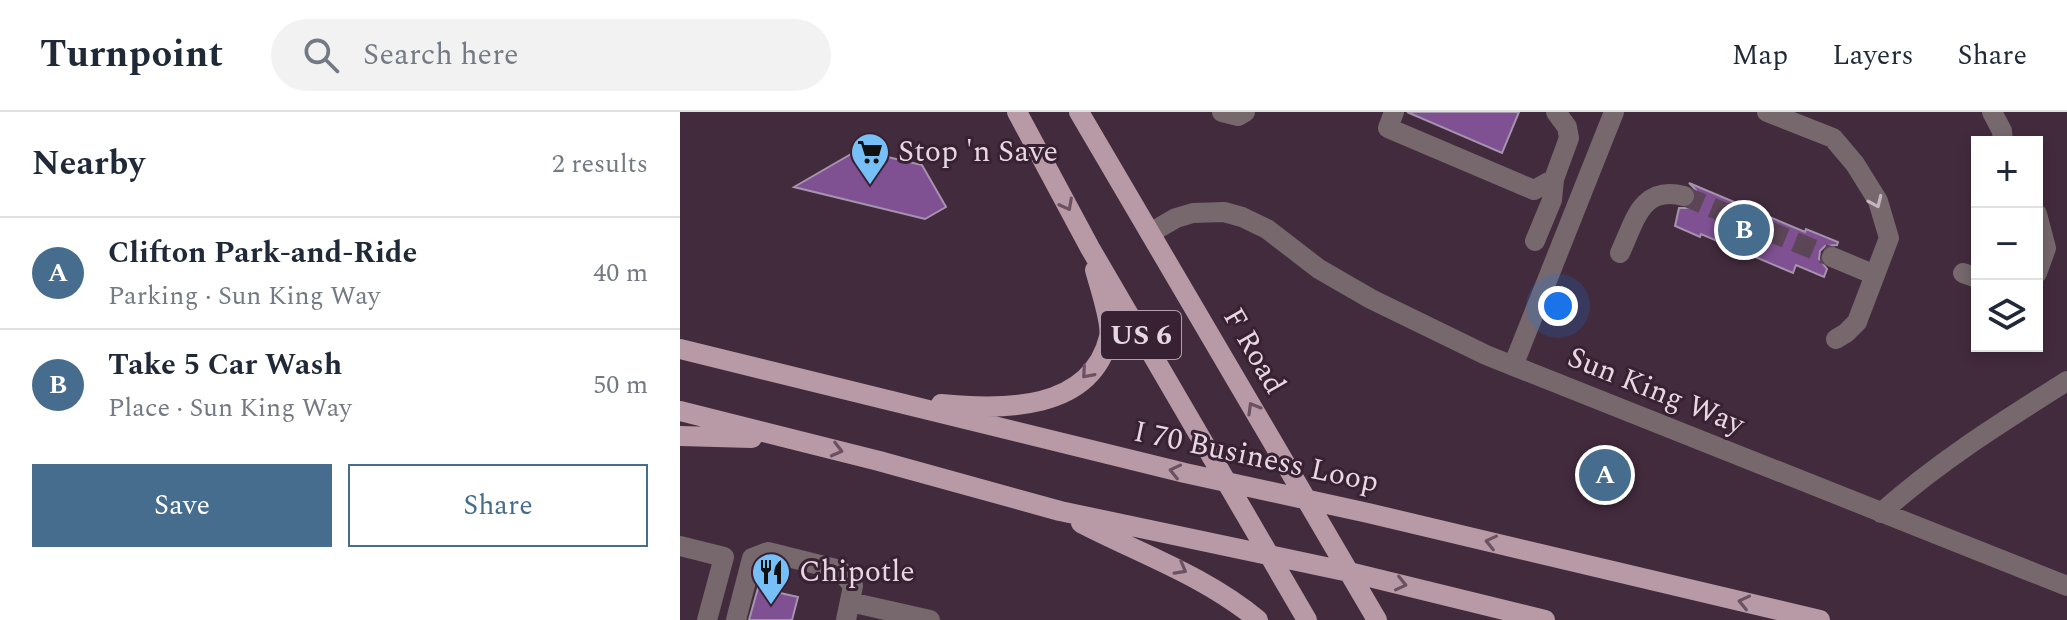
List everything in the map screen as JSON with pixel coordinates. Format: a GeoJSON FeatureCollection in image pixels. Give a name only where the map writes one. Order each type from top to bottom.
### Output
{"type":"FeatureCollection","features":[{"type":"Feature","properties":{"kind":"main road","name":"US 6"},"geometry":{"type":"LineString","coordinates":[[1017,112],[1090,248],[1307,620]]}},
{"type":"Feature","properties":{"kind":"main road","name":"F Road"},"geometry":{"type":"LineString","coordinates":[[1079,112],[1377,620]]}},
{"type":"Feature","properties":{"kind":"main road"},"geometry":{"type":"LineString","coordinates":[[865,396],[967,407],[1004,406],[1052,399],[1073,388],[1090,373],[1110,334],[1090,248]]}},
{"type":"Feature","properties":{"kind":"main road","name":"I 70 Business Loop"},"geometry":{"type":"LineString","coordinates":[[680,349],[1227,483],[1820,620]]}},
{"type":"Feature","properties":{"kind":"main road"},"geometry":{"type":"LineString","coordinates":[[680,411],[1060,511],[1349,572],[1545,620]]}},
{"type":"Feature","properties":{"kind":"main road"},"geometry":{"type":"LineString","coordinates":[[680,436],[802,441]]}},
{"type":"Feature","properties":{"kind":"main road"},"geometry":{"type":"LineString","coordinates":[[1060,511],[1204,582],[1237,602],[1258,620]]}},
{"type":"Feature","properties":{"kind":"street"},"geometry":{"type":"LineString","coordinates":[[1222,112],[1238,116],[1245,112]]}},
{"type":"Feature","properties":{"kind":"street"},"geometry":{"type":"LineString","coordinates":[[1394,112],[1388,128],[1519,184],[1534,190],[1554,179]]}},
{"type":"Feature","properties":{"kind":"street"},"geometry":{"type":"LineString","coordinates":[[1535,241],[1552,200],[1554,179],[1569,138],[1567,127],[1556,112]]}},
{"type":"Feature","properties":{"kind":"street"},"geometry":{"type":"LineString","coordinates":[[1513,366],[1614,112]]}},
{"type":"Feature","properties":{"kind":"street"},"geometry":{"type":"LineString","coordinates":[[1767,112],[1833,138],[1855,164],[1878,201],[1889,238],[1857,322],[1836,339]]}},
{"type":"Feature","properties":{"kind":"street"},"geometry":{"type":"LineString","coordinates":[[1999,114],[2002,136]]}},
{"type":"Feature","properties":{"kind":"street"},"geometry":{"type":"LineString","coordinates":[[1620,253],[1650,198],[1667,191],[1684,196]]}},
{"type":"Feature","properties":{"kind":"street","name":"Sun King Way"},"geometry":{"type":"LineString","coordinates":[[1150,233],[1176,218],[1193,213],[1224,212],[1242,217],[1267,229],[1319,269],[1371,299],[1513,366],[2067,586]]}},
{"type":"Feature","properties":{"kind":"street"},"geometry":{"type":"LineString","coordinates":[[2043,237],[2046,248],[2043,256]]}},
{"type":"Feature","properties":{"kind":"street"},"geometry":{"type":"LineString","coordinates":[[1832,257],[1875,275]]}},
{"type":"Feature","properties":{"kind":"street"},"geometry":{"type":"LineString","coordinates":[[1881,513],[1921,477],[1959,450],[2067,381]]}},
{"type":"Feature","properties":{"kind":"street"},"geometry":{"type":"LineString","coordinates":[[680,546],[724,557],[707,620]]}},
{"type":"Feature","properties":{"kind":"street"},"geometry":{"type":"LineString","coordinates":[[736,620],[752,558],[762,553],[840,570],[853,586],[848,611],[930,620]]}},
{"type":"Feature","properties":{"kind":"building"},"geometry":{"type":"Polygon","coordinates":[[[1407,112],[1519,112],[1502,153],[1407,112]]]}},
{"type":"Feature","properties":{"kind":"building","name":"Stop 'n Save"},"geometry":{"type":"Polygon","coordinates":[[[858,150],[922,165],[946,207],[925,219],[794,187],[858,150]]]}},
{"type":"Feature","properties":{"kind":"building"},"geometry":{"type":"Polygon","coordinates":[[[1689,183],[1805,232],[1806,229],[1838,242],[1820,251],[1819,259],[1827,269],[1824,277],[1796,265],[1793,273],[1675,226],[1679,208],[1690,208],[1697,199],[1696,190],[1689,183]]]}},
{"type":"Feature","properties":{"kind":"building","name":"Chipotle"},"geometry":{"type":"Polygon","coordinates":[[[758,588],[798,597],[792,620],[749,620],[758,588]]]}},
{"type":"Feature","properties":{"kind":"tunnel"},"geometry":{"type":"LineString","coordinates":[[1684,196],[1832,257]]}},
{"type":"Feature","properties":{"kind":"place","name":"Stop 'n Save"},"geometry":{"type":"Point","coordinates":[870,186]}},
{"type":"Feature","properties":{"kind":"place","name":"Take 5 Car Wash"},"geometry":{"type":"Point","coordinates":[1744,230]}},
{"type":"Feature","properties":{"kind":"place","name":"Clifton Park-and-Ride"},"geometry":{"type":"Point","coordinates":[1605,475]}},
{"type":"Feature","properties":{"kind":"place","name":"Chipotle"},"geometry":{"type":"Point","coordinates":[771,606]}}]}
